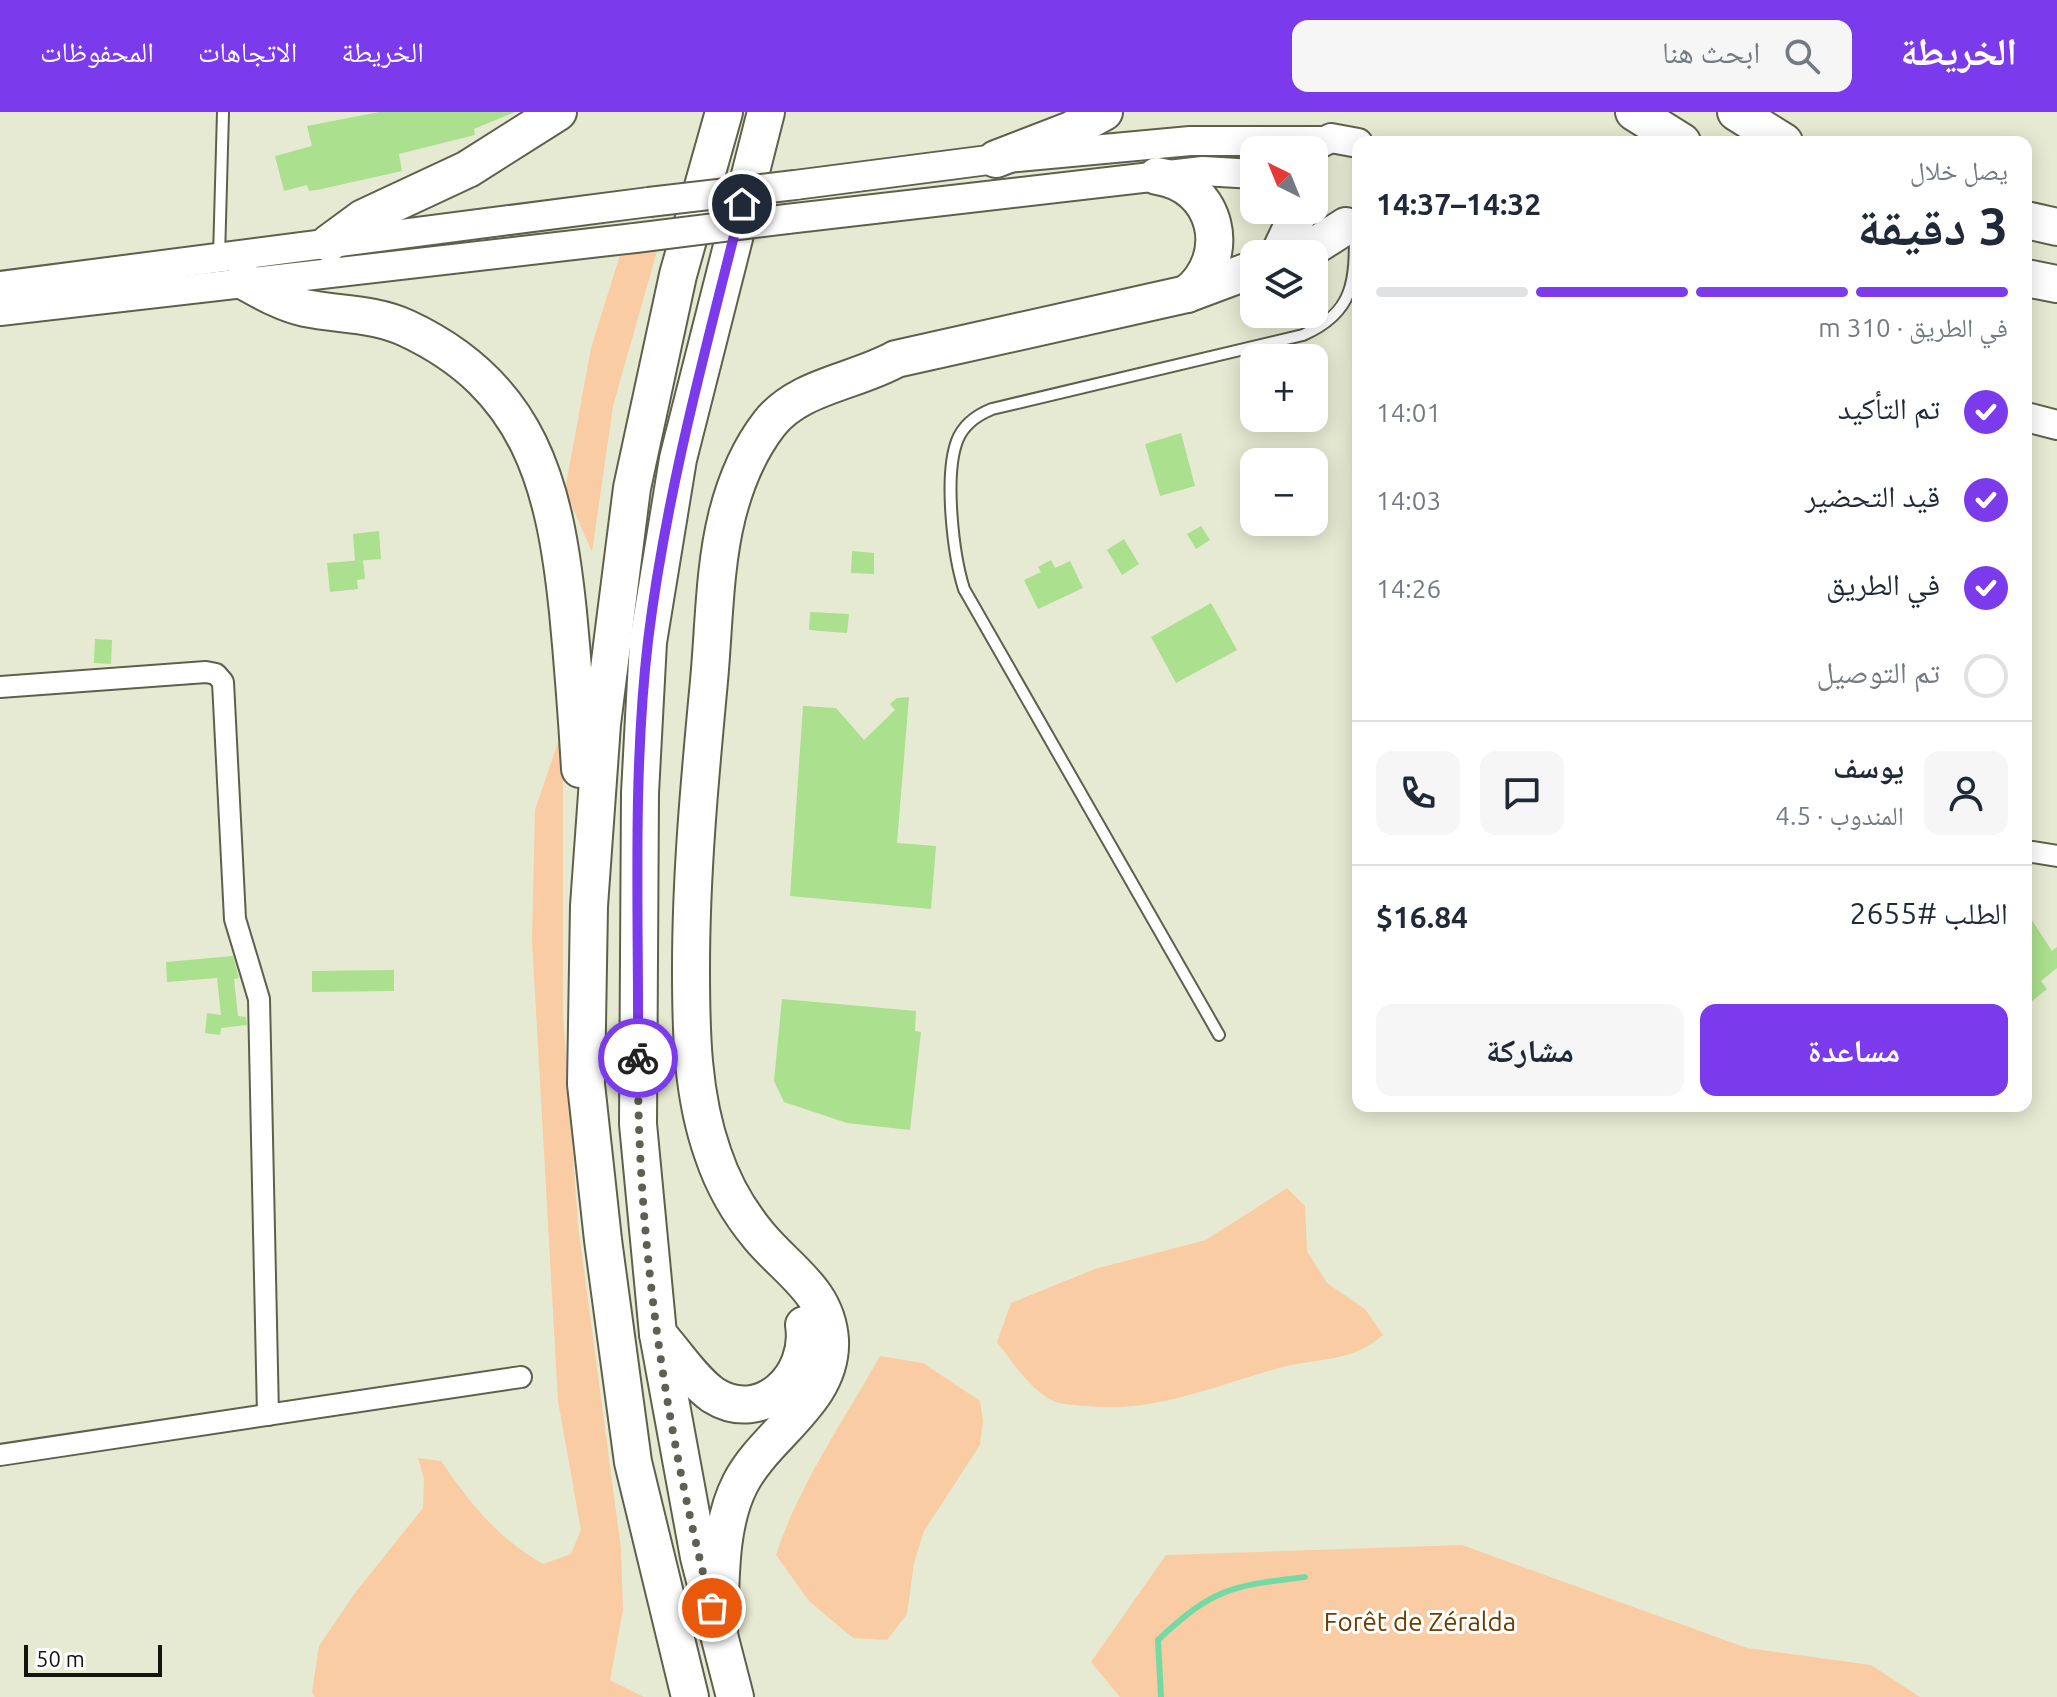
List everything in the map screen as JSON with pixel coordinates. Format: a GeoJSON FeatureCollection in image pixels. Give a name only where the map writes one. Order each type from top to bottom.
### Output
{"type":"FeatureCollection","features":[{"type":"Feature","properties":{"kind":"highway"},"geometry":{"type":"LineString","coordinates":[[329,243],[363,218],[468,169],[558,112]]}},
{"type":"Feature","properties":{"kind":"highway"},"geometry":{"type":"LineString","coordinates":[[690,1697],[633,1462],[603,1240],[586,1084],[589,906],[602,724],[632,488],[678,275],[724,112]]}},
{"type":"Feature","properties":{"kind":"highway"},"geometry":{"type":"LineString","coordinates":[[735,1697],[675,1443],[658,1334],[638,1124],[640,793],[648,642],[678,459],[766,112]]}},
{"type":"Feature","properties":{"kind":"highway"},"geometry":{"type":"LineString","coordinates":[[749,177],[774,135],[782,112]]}},
{"type":"Feature","properties":{"kind":"highway"},"geometry":{"type":"LineString","coordinates":[[996,159],[1071,130],[1104,112]]}},
{"type":"Feature","properties":{"kind":"highway"},"geometry":{"type":"LineString","coordinates":[[1634,112],[1672,136]]}},
{"type":"Feature","properties":{"kind":"highway"},"geometry":{"type":"LineString","coordinates":[[1647,112],[1681,136]]}},
{"type":"Feature","properties":{"kind":"highway"},"geometry":{"type":"LineString","coordinates":[[1736,112],[1774,136]]}},
{"type":"Feature","properties":{"kind":"highway"},"geometry":{"type":"LineString","coordinates":[[1157,176],[1189,187],[1204,204],[1214,224],[1215,247],[1209,269],[1187,294]]}},
{"type":"Feature","properties":{"kind":"highway"},"geometry":{"type":"LineString","coordinates":[[2032,221],[2057,227]]}},
{"type":"Feature","properties":{"kind":"highway"},"geometry":{"type":"LineString","coordinates":[[1325,240],[1352,224]]}},
{"type":"Feature","properties":{"kind":"highway"},"geometry":{"type":"LineString","coordinates":[[232,270],[289,304],[374,318],[403,326],[441,345],[478,375],[507,408],[535,452],[560,538],[574,682],[589,906]]}},
{"type":"Feature","properties":{"kind":"highway"},"geometry":{"type":"LineString","coordinates":[[658,1334],[704,1388],[731,1402],[750,1403],[777,1393],[798,1372],[805,1353],[805,1328],[797,1305],[730,1230],[698,1180],[678,1103],[675,894],[683,748],[711,513],[719,486],[743,433],[756,413],[783,390],[859,361],[896,359],[1187,294],[1240,274]]}},
{"type":"Feature","properties":{"kind":"highway"},"geometry":{"type":"LineString","coordinates":[[2032,279],[2057,284]]}},
{"type":"Feature","properties":{"kind":"highway"},"geometry":{"type":"LineString","coordinates":[[719,1633],[725,1541],[739,1485],[769,1442],[820,1383],[830,1343],[824,1314],[810,1288],[760,1238],[726,1187],[707,1136],[694,1067],[691,951],[695,848],[722,542],[740,477],[764,431],[778,413],[806,395],[855,379],[896,359]]}},
{"type":"Feature","properties":{"kind":"main road"},"geometry":{"type":"LineString","coordinates":[[1328,141],[1341,138],[1352,141]]}},
{"type":"Feature","properties":{"kind":"main road"},"geometry":{"type":"LineString","coordinates":[[0,311],[232,270],[329,243],[996,159],[1190,141],[1240,143]]}},
{"type":"Feature","properties":{"kind":"main road"},"geometry":{"type":"LineString","coordinates":[[0,286],[635,238],[1157,176],[1224,169],[1240,172]]}},
{"type":"Feature","properties":{"kind":"main road"},"geometry":{"type":"LineString","coordinates":[[1323,224],[1352,223]]}},
{"type":"Feature","properties":{"kind":"main road"},"geometry":{"type":"LineString","coordinates":[[2032,419],[2057,425]]}},
{"type":"Feature","properties":{"kind":"street"},"geometry":{"type":"LineString","coordinates":[[0,687],[211,672],[223,682],[235,919],[259,999],[268,1415]]}},
{"type":"Feature","properties":{"kind":"street"},"geometry":{"type":"LineString","coordinates":[[2032,852],[2057,856]]}},
{"type":"Feature","properties":{"kind":"street"},"geometry":{"type":"LineString","coordinates":[[0,1455],[521,1377]]}},
{"type":"Feature","properties":{"kind":"lane"},"geometry":{"type":"LineString","coordinates":[[223,112],[232,270]]}},
{"type":"Feature","properties":{"kind":"lane"},"geometry":{"type":"LineString","coordinates":[[1219,1035],[964,589],[958,570],[951,472],[954,455],[968,424],[992,409],[1303,335],[1324,325],[1340,312],[1352,280]]}},
{"type":"Feature","properties":{"kind":"green space"},"geometry":{"type":"Polygon","coordinates":[[[659,244],[613,406],[592,552],[565,490],[591,348],[621,252],[659,244]]]}},
{"type":"Feature","properties":{"kind":"green space"},"geometry":{"type":"Polygon","coordinates":[[[563,728],[563,1014],[578,1225],[621,1549],[623,1610],[610,1680],[644,1697],[315,1697],[312,1692],[319,1646],[355,1593],[423,1508],[424,1479],[418,1458],[441,1461],[486,1519],[512,1543],[543,1564],[571,1554],[581,1530],[558,1401],[532,940],[535,810],[563,728]]]}},
{"type":"Feature","properties":{"kind":"green space"},"geometry":{"type":"Polygon","coordinates":[[[1287,1188],[1305,1206],[1307,1251],[1327,1283],[1365,1309],[1383,1335],[1361,1350],[1287,1366],[1163,1401],[1112,1407],[1067,1404],[1047,1398],[1023,1376],[997,1342],[1011,1303],[1095,1269],[1206,1240],[1287,1188]]]}},
{"type":"Feature","properties":{"kind":"green space"},"geometry":{"type":"Polygon","coordinates":[[[880,1356],[923,1363],[980,1401],[983,1421],[980,1445],[924,1531],[914,1563],[907,1614],[887,1640],[853,1638],[809,1601],[776,1555],[797,1503],[823,1453],[880,1356]]]}},
{"type":"Feature","properties":{"kind":"green space","name":"Forêt de Zéralda"},"geometry":{"type":"Polygon","coordinates":[[[1462,1545],[1747,1648],[1871,1665],[1920,1697],[1120,1697],[1091,1662],[1166,1555],[1462,1545]]]}},
{"type":"Feature","properties":{"kind":"building"},"geometry":{"type":"Polygon","coordinates":[[[379,112],[515,112],[474,129],[475,135],[399,154],[402,171],[317,190],[309,191],[307,185],[284,191],[275,156],[312,146],[307,126],[379,112]]]}},
{"type":"Feature","properties":{"kind":"building"},"geometry":{"type":"Polygon","coordinates":[[[1181,433],[1195,486],[1160,496],[1145,444],[1181,433]]]}},
{"type":"Feature","properties":{"kind":"building"},"geometry":{"type":"Polygon","coordinates":[[[1201,526],[1210,540],[1196,549],[1187,534],[1201,526]]]}},
{"type":"Feature","properties":{"kind":"building"},"geometry":{"type":"Polygon","coordinates":[[[379,531],[381,559],[355,561],[353,534],[379,531]]]}},
{"type":"Feature","properties":{"kind":"building"},"geometry":{"type":"Polygon","coordinates":[[[1124,539],[1139,564],[1122,575],[1107,550],[1124,539]]]}},
{"type":"Feature","properties":{"kind":"building"},"geometry":{"type":"Polygon","coordinates":[[[852,551],[874,553],[874,574],[851,573],[852,551]]]}},
{"type":"Feature","properties":{"kind":"building"},"geometry":{"type":"Polygon","coordinates":[[[363,560],[365,579],[357,580],[358,589],[330,592],[327,563],[363,560]]]}},
{"type":"Feature","properties":{"kind":"building"},"geometry":{"type":"Polygon","coordinates":[[[1051,560],[1055,568],[1070,561],[1083,588],[1038,609],[1024,580],[1041,572],[1038,567],[1051,560]]]}},
{"type":"Feature","properties":{"kind":"building"},"geometry":{"type":"Polygon","coordinates":[[[1211,603],[1237,650],[1176,683],[1151,637],[1211,603]]]}},
{"type":"Feature","properties":{"kind":"building"},"geometry":{"type":"Polygon","coordinates":[[[810,612],[849,614],[847,633],[809,630],[810,612]]]}},
{"type":"Feature","properties":{"kind":"building"},"geometry":{"type":"Polygon","coordinates":[[[95,639],[112,640],[111,664],[94,663],[95,639]]]}},
{"type":"Feature","properties":{"kind":"building"},"geometry":{"type":"Polygon","coordinates":[[[909,697],[897,843],[936,846],[931,909],[790,896],[803,706],[836,708],[864,740],[895,710],[890,704],[897,698],[909,697]]]}},
{"type":"Feature","properties":{"kind":"building"},"geometry":{"type":"Polygon","coordinates":[[[2032,920],[2052,951],[2057,947],[2057,968],[2041,981],[2047,989],[2032,1001],[2032,920]]]}},
{"type":"Feature","properties":{"kind":"building"},"geometry":{"type":"Polygon","coordinates":[[[233,956],[239,978],[234,979],[238,1016],[246,1017],[247,1025],[221,1028],[220,1035],[205,1033],[207,1013],[221,1015],[217,978],[167,982],[166,962],[233,956]]]}},
{"type":"Feature","properties":{"kind":"building"},"geometry":{"type":"Polygon","coordinates":[[[394,970],[394,991],[312,992],[312,971],[394,970]]]}},
{"type":"Feature","properties":{"kind":"building"},"geometry":{"type":"Polygon","coordinates":[[[782,999],[916,1011],[915,1031],[921,1032],[910,1130],[847,1123],[784,1102],[774,1081],[782,999]]]}},
{"type":"Feature","properties":{"kind":"waterway"},"geometry":{"type":"LineString","coordinates":[[1161,1697],[1158,1640],[1177,1623],[1224,1592],[1259,1583],[1305,1577]]}},
{"type":"Feature","properties":{"kind":"way so far"},"geometry":{"type":"LineString","coordinates":[[638,1058],[638,1124],[658,1334],[675,1443],[712,1608]]}},
{"type":"Feature","properties":{"kind":"route"},"geometry":{"type":"LineString","coordinates":[[638,1058],[640,793],[648,642],[678,459],[742,204]]}}]}
